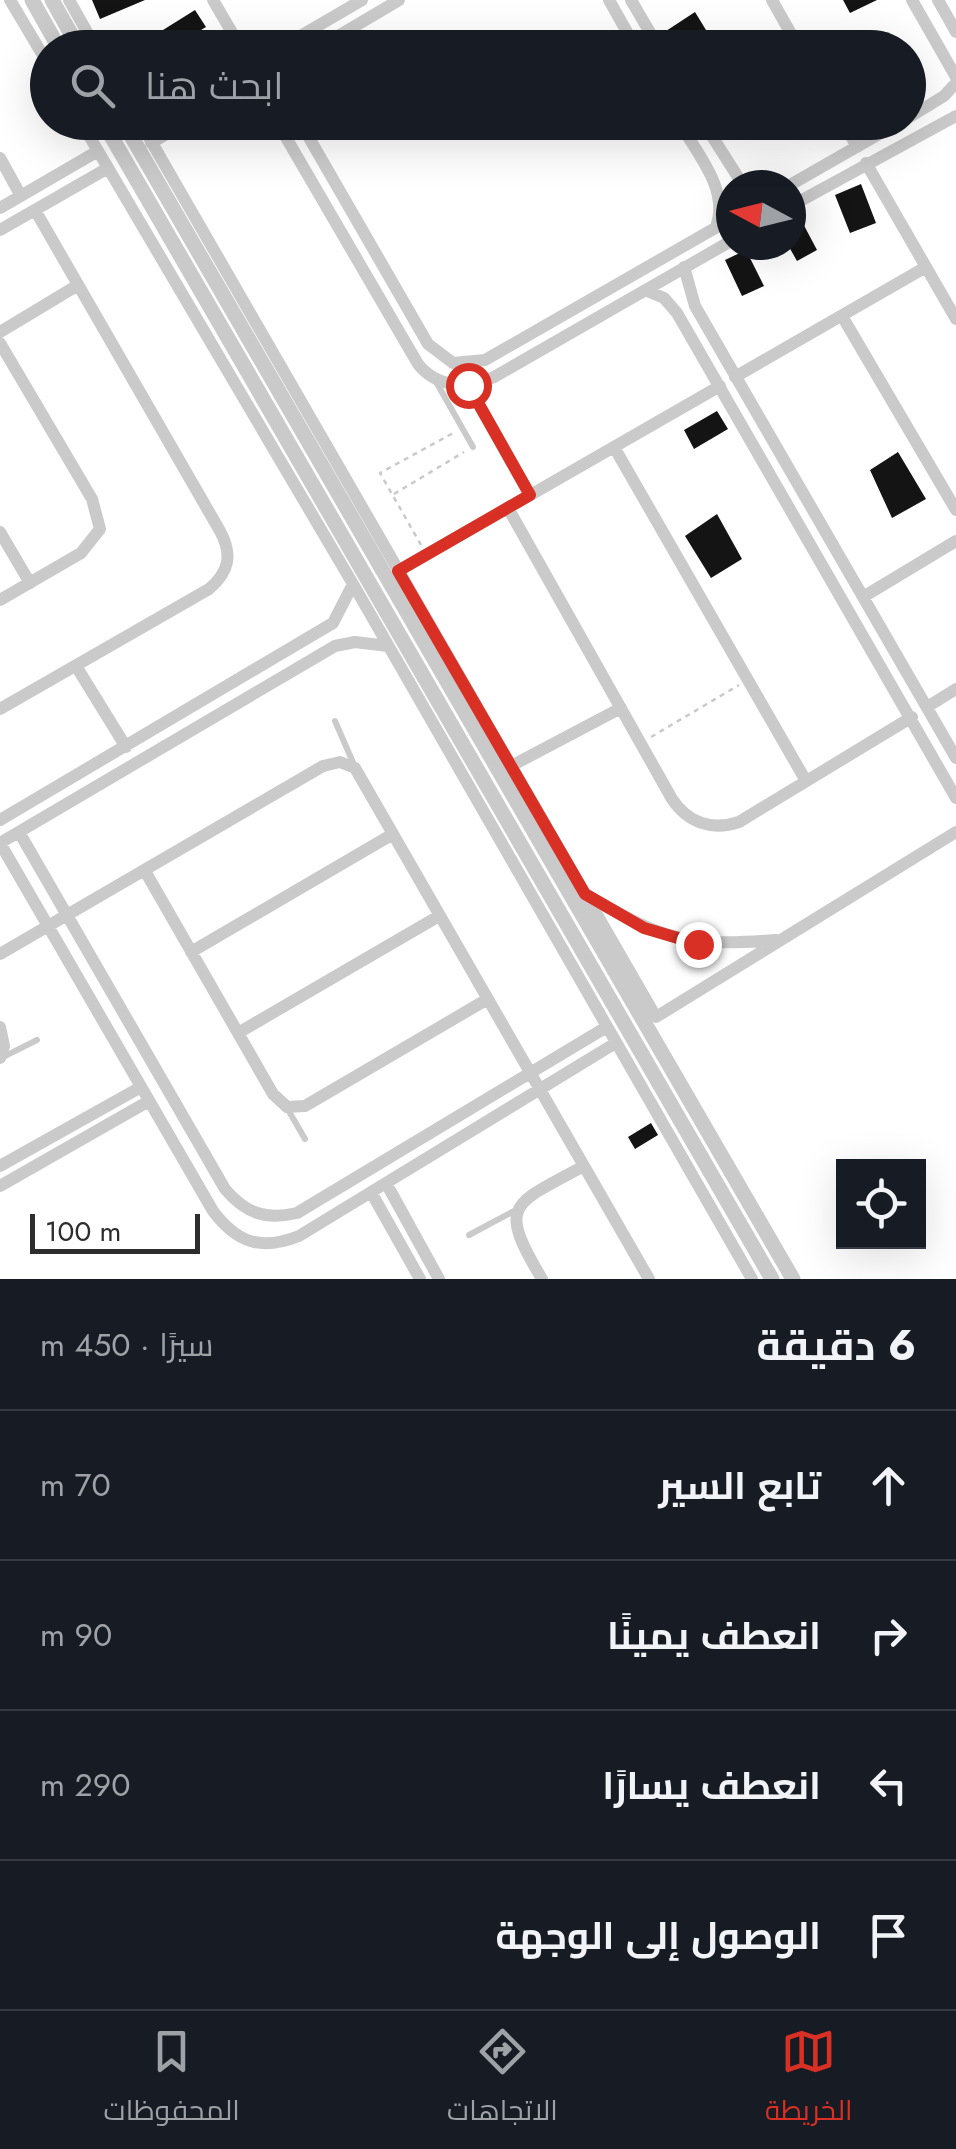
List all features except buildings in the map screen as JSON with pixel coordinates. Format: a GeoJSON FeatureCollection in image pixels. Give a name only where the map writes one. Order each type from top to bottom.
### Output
{"type":"FeatureCollection","features":[{"type":"Feature","properties":{"kind":"street"},"geometry":{"type":"LineString","coordinates":[[10,0],[30,34]]}},
{"type":"Feature","properties":{"kind":"street"},"geometry":{"type":"LineString","coordinates":[[32,0],[50,30]]}},
{"type":"Feature","properties":{"kind":"street"},"geometry":{"type":"LineString","coordinates":[[52,0],[81,30]]}},
{"type":"Feature","properties":{"kind":"street"},"geometry":{"type":"LineString","coordinates":[[69,0],[74,30]]}},
{"type":"Feature","properties":{"kind":"street"},"geometry":{"type":"LineString","coordinates":[[214,0],[231,30]]}},
{"type":"Feature","properties":{"kind":"street"},"geometry":{"type":"LineString","coordinates":[[307,30],[343,6],[362,0]]}},
{"type":"Feature","properties":{"kind":"street"},"geometry":{"type":"LineString","coordinates":[[349,30],[400,0]]}},
{"type":"Feature","properties":{"kind":"street"},"geometry":{"type":"LineString","coordinates":[[609,0],[626,30]]}},
{"type":"Feature","properties":{"kind":"street"},"geometry":{"type":"LineString","coordinates":[[631,0],[648,30]]}},
{"type":"Feature","properties":{"kind":"street"},"geometry":{"type":"LineString","coordinates":[[772,0],[789,30]]}},
{"type":"Feature","properties":{"kind":"street"},"geometry":{"type":"LineString","coordinates":[[912,0],[956,80],[926,108]]}},
{"type":"Feature","properties":{"kind":"street"},"geometry":{"type":"LineString","coordinates":[[938,0],[956,32]]}},
{"type":"Feature","properties":{"kind":"street"},"geometry":{"type":"LineString","coordinates":[[932,104],[940,113],[939,121]]}},
{"type":"Feature","properties":{"kind":"street"},"geometry":{"type":"LineString","coordinates":[[926,128],[956,116]]}},
{"type":"Feature","properties":{"kind":"street"},"geometry":{"type":"LineString","coordinates":[[92,140],[353,584],[752,1279]]}},
{"type":"Feature","properties":{"kind":"street"},"geometry":{"type":"LineString","coordinates":[[113,140],[772,1279]]}},
{"type":"Feature","properties":{"kind":"street"},"geometry":{"type":"LineString","coordinates":[[134,140],[469,706],[650,1020],[793,1279]]}},
{"type":"Feature","properties":{"kind":"street"},"geometry":{"type":"LineString","coordinates":[[150,140],[398,571],[469,706],[511,766],[585,894],[650,1020]]}},
{"type":"Feature","properties":{"kind":"street"},"geometry":{"type":"LineString","coordinates":[[151,143],[156,140]]}},
{"type":"Feature","properties":{"kind":"street"},"geometry":{"type":"LineString","coordinates":[[287,140],[418,364],[434,379],[468,385],[494,377],[716,249]]}},
{"type":"Feature","properties":{"kind":"street"},"geometry":{"type":"LineString","coordinates":[[310,140],[428,344],[453,364],[485,360],[716,227]]}},
{"type":"Feature","properties":{"kind":"street"},"geometry":{"type":"LineString","coordinates":[[694,140],[720,170]]}},
{"type":"Feature","properties":{"kind":"street"},"geometry":{"type":"LineString","coordinates":[[711,140],[726,170]]}},
{"type":"Feature","properties":{"kind":"street"},"geometry":{"type":"LineString","coordinates":[[853,140],[857,147]]}},
{"type":"Feature","properties":{"kind":"street"},"geometry":{"type":"LineString","coordinates":[[806,176],[869,140]]}},
{"type":"Feature","properties":{"kind":"street"},"geometry":{"type":"LineString","coordinates":[[806,197],[906,140]]}},
{"type":"Feature","properties":{"kind":"street"},"geometry":{"type":"LineString","coordinates":[[0,208],[98,151]]}},
{"type":"Feature","properties":{"kind":"street"},"geometry":{"type":"LineString","coordinates":[[0,158],[21,196]]}},
{"type":"Feature","properties":{"kind":"street"},"geometry":{"type":"LineString","coordinates":[[866,163],[956,320]]}},
{"type":"Feature","properties":{"kind":"street"},"geometry":{"type":"LineString","coordinates":[[0,230],[108,168]]}},
{"type":"Feature","properties":{"kind":"street"},"geometry":{"type":"LineString","coordinates":[[0,709],[209,589],[222,578],[228,563],[228,546],[220,531],[35,210]]}},
{"type":"Feature","properties":{"kind":"street"},"geometry":{"type":"LineString","coordinates":[[684,268],[690,297],[956,758]]}},
{"type":"Feature","properties":{"kind":"street"},"geometry":{"type":"LineString","coordinates":[[735,376],[926,268]]}},
{"type":"Feature","properties":{"kind":"street"},"geometry":{"type":"LineString","coordinates":[[0,332],[78,285]]}},
{"type":"Feature","properties":{"kind":"street"},"geometry":{"type":"LineString","coordinates":[[645,290],[674,308],[956,798]]}},
{"type":"Feature","properties":{"kind":"street"},"geometry":{"type":"LineString","coordinates":[[674,308],[678,300],[690,297]]}},
{"type":"Feature","properties":{"kind":"street"},"geometry":{"type":"LineString","coordinates":[[842,316],[956,510]]}},
{"type":"Feature","properties":{"kind":"street"},"geometry":{"type":"LineString","coordinates":[[0,343],[100,513],[100,529],[93,543],[0,600]]}},
{"type":"Feature","properties":{"kind":"street"},"geometry":{"type":"LineString","coordinates":[[398,571],[720,386]]}},
{"type":"Feature","properties":{"kind":"street"},"geometry":{"type":"LineString","coordinates":[[614,447],[806,781]]}},
{"type":"Feature","properties":{"kind":"street"},"geometry":{"type":"LineString","coordinates":[[508,508],[678,806],[708,825],[739,822],[912,717]]}},
{"type":"Feature","properties":{"kind":"street"},"geometry":{"type":"LineString","coordinates":[[0,532],[30,583]]}},
{"type":"Feature","properties":{"kind":"street"},"geometry":{"type":"LineString","coordinates":[[863,597],[956,541]]}},
{"type":"Feature","properties":{"kind":"street"},"geometry":{"type":"LineString","coordinates":[[0,820],[332,624],[353,584]]}},
{"type":"Feature","properties":{"kind":"street"},"geometry":{"type":"LineString","coordinates":[[388,646],[346,643],[0,843],[213,1211],[228,1232],[250,1244],[275,1245],[298,1236],[614,1044]]}},
{"type":"Feature","properties":{"kind":"street"},"geometry":{"type":"LineString","coordinates":[[294,648],[306,664]]}},
{"type":"Feature","properties":{"kind":"street"},"geometry":{"type":"LineString","coordinates":[[76,666],[126,747]]}},
{"type":"Feature","properties":{"kind":"street"},"geometry":{"type":"LineString","coordinates":[[927,708],[956,689]]}},
{"type":"Feature","properties":{"kind":"street"},"geometry":{"type":"LineString","coordinates":[[511,766],[621,708]]}},
{"type":"Feature","properties":{"kind":"street"},"geometry":{"type":"LineString","coordinates":[[0,954],[323,766],[340,762],[356,768],[537,1091],[648,1279]]}},
{"type":"Feature","properties":{"kind":"street"},"geometry":{"type":"LineString","coordinates":[[20,832],[225,1189],[239,1205],[257,1214],[277,1217],[298,1213],[605,1028]]}},
{"type":"Feature","properties":{"kind":"street"},"geometry":{"type":"LineString","coordinates":[[630,1033],[956,832]]}},
{"type":"Feature","properties":{"kind":"street"},"geometry":{"type":"LineString","coordinates":[[191,952],[392,834]]}},
{"type":"Feature","properties":{"kind":"street"},"geometry":{"type":"LineString","coordinates":[[144,870],[278,1102],[287,1107],[305,1106],[486,1000]]}},
{"type":"Feature","properties":{"kind":"street"},"geometry":{"type":"LineString","coordinates":[[585,894],[644,928],[685,941],[712,945],[779,940]]}},
{"type":"Feature","properties":{"kind":"street"},"geometry":{"type":"LineString","coordinates":[[238,1033],[438,916]]}},
{"type":"Feature","properties":{"kind":"street"},"geometry":{"type":"LineString","coordinates":[[0,1027],[4,1046],[0,1058]]}},
{"type":"Feature","properties":{"kind":"street"},"geometry":{"type":"LineString","coordinates":[[0,1166],[141,1087]]}},
{"type":"Feature","properties":{"kind":"street"},"geometry":{"type":"LineString","coordinates":[[0,1186],[149,1101]]}},
{"type":"Feature","properties":{"kind":"street"},"geometry":{"type":"LineString","coordinates":[[542,1279],[514,1228],[516,1210],[527,1196],[582,1166]]}},
{"type":"Feature","properties":{"kind":"street"},"geometry":{"type":"LineString","coordinates":[[386,1183],[439,1279]]}},
{"type":"Feature","properties":{"kind":"street"},"geometry":{"type":"LineString","coordinates":[[371,1192],[420,1279]]}},
{"type":"Feature","properties":{"kind":"lane"},"geometry":{"type":"LineString","coordinates":[[434,379],[473,447]]}},
{"type":"Feature","properties":{"kind":"lane"},"geometry":{"type":"LineString","coordinates":[[335,721],[356,768]]}},
{"type":"Feature","properties":{"kind":"lane"},"geometry":{"type":"LineString","coordinates":[[0,1058],[37,1040]]}},
{"type":"Feature","properties":{"kind":"lane"},"geometry":{"type":"LineString","coordinates":[[287,1107],[306,1139]]}},
{"type":"Feature","properties":{"kind":"lane"},"geometry":{"type":"LineString","coordinates":[[469,1235],[516,1210]]}},
{"type":"Feature","properties":{"kind":"path"},"geometry":{"type":"LineString","coordinates":[[468,385],[530,495]]}},
{"type":"Feature","properties":{"kind":"path"},"geometry":{"type":"LineString","coordinates":[[427,554],[380,474],[462,428]]}},
{"type":"Feature","properties":{"kind":"path"},"geometry":{"type":"LineString","coordinates":[[392,495],[473,447]]}},
{"type":"Feature","properties":{"kind":"path"},"geometry":{"type":"LineString","coordinates":[[641,743],[748,680]]}},
{"type":"Feature","properties":{"kind":"route"},"geometry":{"type":"LineString","coordinates":[[468,385],[530,495],[398,571],[585,894],[644,928],[698,944]]}}]}
